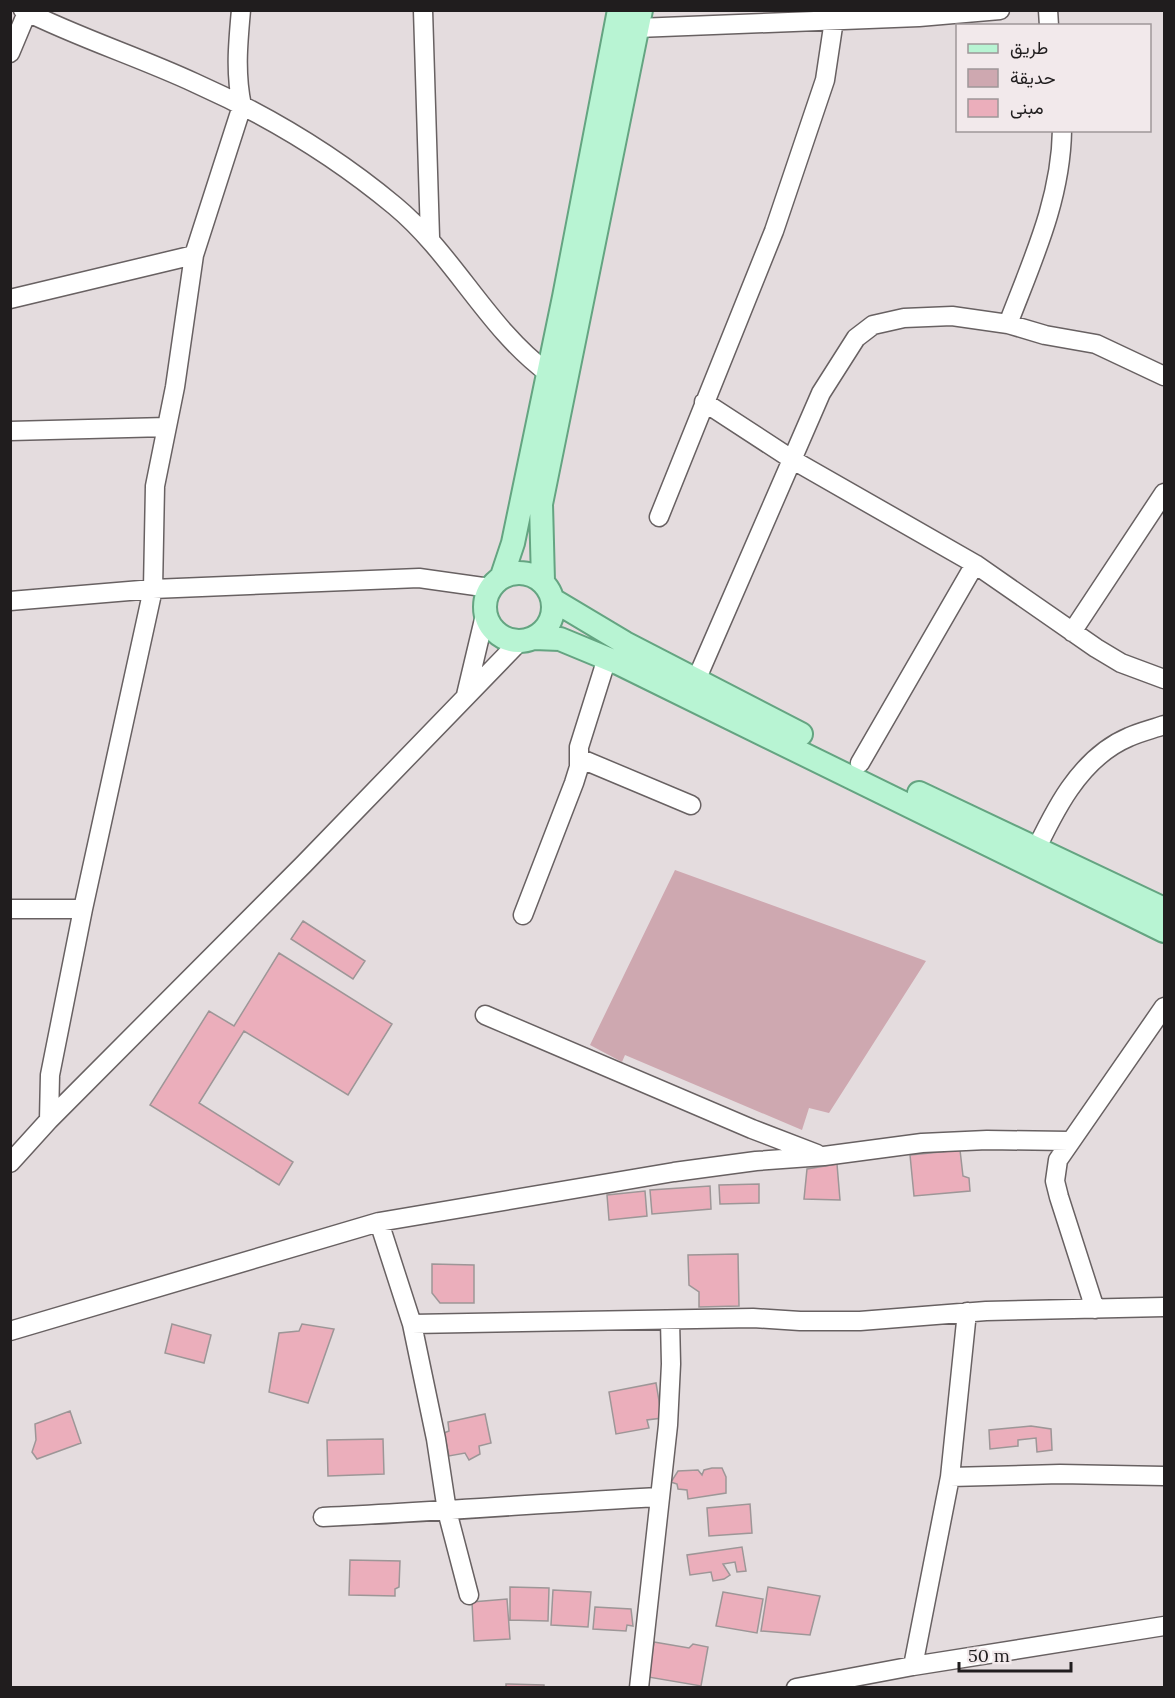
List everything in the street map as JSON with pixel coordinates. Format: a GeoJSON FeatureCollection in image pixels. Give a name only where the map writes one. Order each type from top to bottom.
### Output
{"type":"FeatureCollection","features":[{"type":"Feature","properties":{"kind":"main road"},"geometry":{"type":"LineString","coordinates":[[527,640],[549,622],[541,504],[599,168],[619,10]]}},
{"type":"Feature","properties":{"kind":"main road"},"geometry":{"type":"LineString","coordinates":[[639,19],[548,373],[513,543],[484,605],[485,615],[492,629],[504,638],[560,639],[607,658],[852,776],[1033,857],[1164,909]]}},
{"type":"Feature","properties":{"kind":"main road"},"geometry":{"type":"LineString","coordinates":[[496,582],[523,572],[616,638],[860,764],[1164,931]]}},
{"type":"Feature","properties":{"kind":"street"},"geometry":{"type":"LineString","coordinates":[[49,1120],[50,1075],[83,909],[153,589],[155,486],[167,427],[194,255],[242,106],[237,84],[236,57],[241,10]]}},
{"type":"Feature","properties":{"kind":"street"},"geometry":{"type":"LineString","coordinates":[[423,10],[430,237]]}},
{"type":"Feature","properties":{"kind":"street"},"geometry":{"type":"LineString","coordinates":[[639,19],[834,20],[980,14],[1000,10]]}},
{"type":"Feature","properties":{"kind":"street"},"geometry":{"type":"LineString","coordinates":[[10,53],[26,11],[196,83],[316,147],[371,186],[430,237],[508,337],[548,373]]}},
{"type":"Feature","properties":{"kind":"street"},"geometry":{"type":"LineString","coordinates":[[659,517],[774,231],[825,80],[834,20]]}},
{"type":"Feature","properties":{"kind":"street"},"geometry":{"type":"LineString","coordinates":[[1008,324],[1052,207],[1059,177],[1062,132]]}},
{"type":"Feature","properties":{"kind":"street"},"geometry":{"type":"LineString","coordinates":[[10,299],[194,255]]}},
{"type":"Feature","properties":{"kind":"street"},"geometry":{"type":"LineString","coordinates":[[697,678],[820,393],[840,359],[856,339],[873,325],[904,318],[952,316],[1008,324],[1045,335],[1096,344],[1164,376]]}},
{"type":"Feature","properties":{"kind":"street"},"geometry":{"type":"LineString","coordinates":[[704,402],[793,460],[975,564],[1040,606],[1072,632],[1121,663],[1164,679]]}},
{"type":"Feature","properties":{"kind":"street"},"geometry":{"type":"LineString","coordinates":[[10,431],[167,427]]}},
{"type":"Feature","properties":{"kind":"street"},"geometry":{"type":"LineString","coordinates":[[1072,632],[1164,493]]}},
{"type":"Feature","properties":{"kind":"street"},"geometry":{"type":"LineString","coordinates":[[860,764],[975,564]]}},
{"type":"Feature","properties":{"kind":"street"},"geometry":{"type":"LineString","coordinates":[[10,601],[153,589],[418,578],[496,582]]}},
{"type":"Feature","properties":{"kind":"street"},"geometry":{"type":"LineString","coordinates":[[466,694],[485,615]]}},
{"type":"Feature","properties":{"kind":"street"},"geometry":{"type":"LineString","coordinates":[[10,1163],[49,1120],[304,864],[466,694],[527,640]]}},
{"type":"Feature","properties":{"kind":"street"},"geometry":{"type":"LineString","coordinates":[[523,915],[574,783],[579,747],[607,658]]}},
{"type":"Feature","properties":{"kind":"street"},"geometry":{"type":"LineString","coordinates":[[1033,857],[1066,793],[1083,770],[1099,754],[1128,737],[1164,725]]}},
{"type":"Feature","properties":{"kind":"street"},"geometry":{"type":"LineString","coordinates":[[579,758],[691,805]]}},
{"type":"Feature","properties":{"kind":"street"},"geometry":{"type":"LineString","coordinates":[[10,909],[83,909]]}},
{"type":"Feature","properties":{"kind":"street"},"geometry":{"type":"LineString","coordinates":[[1095,1309],[1056,1181],[1058,1160],[1164,1007]]}},
{"type":"Feature","properties":{"kind":"street"},"geometry":{"type":"LineString","coordinates":[[485,1015],[752,1129],[824,1156]]}},
{"type":"Feature","properties":{"kind":"street"},"geometry":{"type":"LineString","coordinates":[[10,1330],[379,1222],[674,1172],[756,1161],[824,1156],[922,1143],[987,1140],[1069,1141]]}},
{"type":"Feature","properties":{"kind":"street"},"geometry":{"type":"LineString","coordinates":[[379,1222],[412,1324],[436,1439],[447,1512],[469,1595]]}},
{"type":"Feature","properties":{"kind":"street"},"geometry":{"type":"LineString","coordinates":[[412,1324],[753,1318],[860,1321],[968,1312],[1164,1307]]}},
{"type":"Feature","properties":{"kind":"street"},"geometry":{"type":"LineString","coordinates":[[913,1665],[950,1477],[968,1312]]}},
{"type":"Feature","properties":{"kind":"street"},"geometry":{"type":"LineString","coordinates":[[639,1688],[658,1497],[668,1425],[670,1320]]}},
{"type":"Feature","properties":{"kind":"street"},"geometry":{"type":"LineString","coordinates":[[950,1477],[1060,1474],[1164,1476]]}},
{"type":"Feature","properties":{"kind":"street"},"geometry":{"type":"LineString","coordinates":[[323,1516],[447,1512],[519,1504],[658,1497]]}},
{"type":"Feature","properties":{"kind":"street"},"geometry":{"type":"LineString","coordinates":[[796,1688],[913,1665],[1164,1626]]}},
{"type":"Feature","properties":{"kind":"green space"},"geometry":{"type":"Polygon","coordinates":[[[675,870],[926,961],[829,1113],[809,1108],[802,1130],[625,1055],[622,1062],[590,1045],[675,870]]]}},
{"type":"Feature","properties":{"kind":"building"},"geometry":{"type":"Polygon","coordinates":[[[303,921],[365,961],[353,979],[291,939],[303,921]]]}},
{"type":"Feature","properties":{"kind":"building"},"geometry":{"type":"Polygon","coordinates":[[[279,953],[392,1024],[348,1095],[244,1031],[199,1103],[293,1162],[279,1185],[150,1105],[209,1011],[234,1026],[279,953]]]}},
{"type":"Feature","properties":{"kind":"building"},"geometry":{"type":"Polygon","coordinates":[[[960,1150],[963,1176],[969,1178],[970,1191],[914,1196],[910,1155],[960,1150]]]}},
{"type":"Feature","properties":{"kind":"building"},"geometry":{"type":"Polygon","coordinates":[[[837,1164],[840,1200],[804,1199],[807,1169],[837,1164]]]}},
{"type":"Feature","properties":{"kind":"building"},"geometry":{"type":"Polygon","coordinates":[[[759,1184],[759,1203],[720,1204],[719,1185],[759,1184]]]}},
{"type":"Feature","properties":{"kind":"building"},"geometry":{"type":"Polygon","coordinates":[[[710,1186],[711,1209],[652,1214],[650,1190],[710,1186]]]}},
{"type":"Feature","properties":{"kind":"building"},"geometry":{"type":"Polygon","coordinates":[[[645,1191],[647,1216],[609,1220],[607,1195],[645,1191]]]}},
{"type":"Feature","properties":{"kind":"building"},"geometry":{"type":"Polygon","coordinates":[[[738,1254],[739,1306],[699,1307],[699,1292],[689,1285],[688,1255],[738,1254]]]}},
{"type":"Feature","properties":{"kind":"building"},"geometry":{"type":"Polygon","coordinates":[[[432,1264],[474,1265],[474,1303],[440,1303],[432,1293],[432,1264]]]}},
{"type":"Feature","properties":{"kind":"building"},"geometry":{"type":"Polygon","coordinates":[[[172,1324],[211,1335],[204,1363],[165,1353],[172,1324]]]}},
{"type":"Feature","properties":{"kind":"building"},"geometry":{"type":"Polygon","coordinates":[[[302,1324],[334,1329],[308,1403],[269,1392],[279,1333],[299,1331],[302,1324]]]}},
{"type":"Feature","properties":{"kind":"building"},"geometry":{"type":"Polygon","coordinates":[[[656,1383],[662,1418],[647,1420],[649,1428],[616,1434],[609,1392],[656,1383]]]}},
{"type":"Feature","properties":{"kind":"building"},"geometry":{"type":"Polygon","coordinates":[[[70,1411],[81,1443],[37,1459],[32,1452],[36,1440],[35,1424],[70,1411]]]}},
{"type":"Feature","properties":{"kind":"building"},"geometry":{"type":"Polygon","coordinates":[[[485,1414],[491,1443],[479,1446],[480,1454],[469,1460],[465,1453],[449,1456],[444,1433],[449,1431],[448,1422],[485,1414]]]}},
{"type":"Feature","properties":{"kind":"building"},"geometry":{"type":"Polygon","coordinates":[[[1031,1426],[1051,1429],[1052,1450],[1037,1452],[1036,1438],[1018,1440],[1018,1446],[990,1449],[989,1430],[1031,1426]]]}},
{"type":"Feature","properties":{"kind":"building"},"geometry":{"type":"Polygon","coordinates":[[[383,1439],[384,1474],[328,1476],[327,1440],[383,1439]]]}},
{"type":"Feature","properties":{"kind":"building"},"geometry":{"type":"Polygon","coordinates":[[[722,1468],[726,1477],[726,1493],[688,1499],[687,1490],[678,1489],[677,1484],[671,1482],[678,1471],[698,1470],[702,1475],[704,1470],[722,1468]]]}},
{"type":"Feature","properties":{"kind":"building"},"geometry":{"type":"Polygon","coordinates":[[[750,1504],[752,1533],[709,1536],[707,1508],[750,1504]]]}},
{"type":"Feature","properties":{"kind":"building"},"geometry":{"type":"Polygon","coordinates":[[[742,1547],[746,1571],[737,1572],[735,1562],[723,1564],[730,1575],[724,1579],[713,1581],[711,1572],[690,1575],[687,1555],[742,1547]]]}},
{"type":"Feature","properties":{"kind":"building"},"geometry":{"type":"Polygon","coordinates":[[[350,1560],[400,1561],[399,1587],[395,1589],[395,1596],[349,1595],[350,1560]]]}},
{"type":"Feature","properties":{"kind":"building"},"geometry":{"type":"Polygon","coordinates":[[[510,1587],[549,1588],[548,1621],[510,1620],[510,1587]]]}},
{"type":"Feature","properties":{"kind":"building"},"geometry":{"type":"Polygon","coordinates":[[[768,1587],[820,1596],[810,1635],[761,1631],[768,1587]]]}},
{"type":"Feature","properties":{"kind":"building"},"geometry":{"type":"Polygon","coordinates":[[[553,1590],[591,1592],[588,1627],[551,1625],[553,1590]]]}},
{"type":"Feature","properties":{"kind":"building"},"geometry":{"type":"Polygon","coordinates":[[[723,1592],[763,1599],[757,1633],[716,1626],[723,1592]]]}},
{"type":"Feature","properties":{"kind":"building"},"geometry":{"type":"Polygon","coordinates":[[[507,1599],[510,1639],[474,1641],[472,1602],[507,1599]]]}},
{"type":"Feature","properties":{"kind":"building"},"geometry":{"type":"Polygon","coordinates":[[[595,1607],[631,1609],[633,1626],[627,1625],[626,1631],[593,1629],[595,1607]]]}},
{"type":"Feature","properties":{"kind":"building"},"geometry":{"type":"Polygon","coordinates":[[[654,1642],[689,1648],[693,1644],[708,1647],[701,1686],[648,1677],[654,1642]]]}},
{"type":"Feature","properties":{"kind":"building"},"geometry":{"type":"Polygon","coordinates":[[[506,1684],[544,1685],[544,1688],[506,1688],[506,1684]]]}}]}
